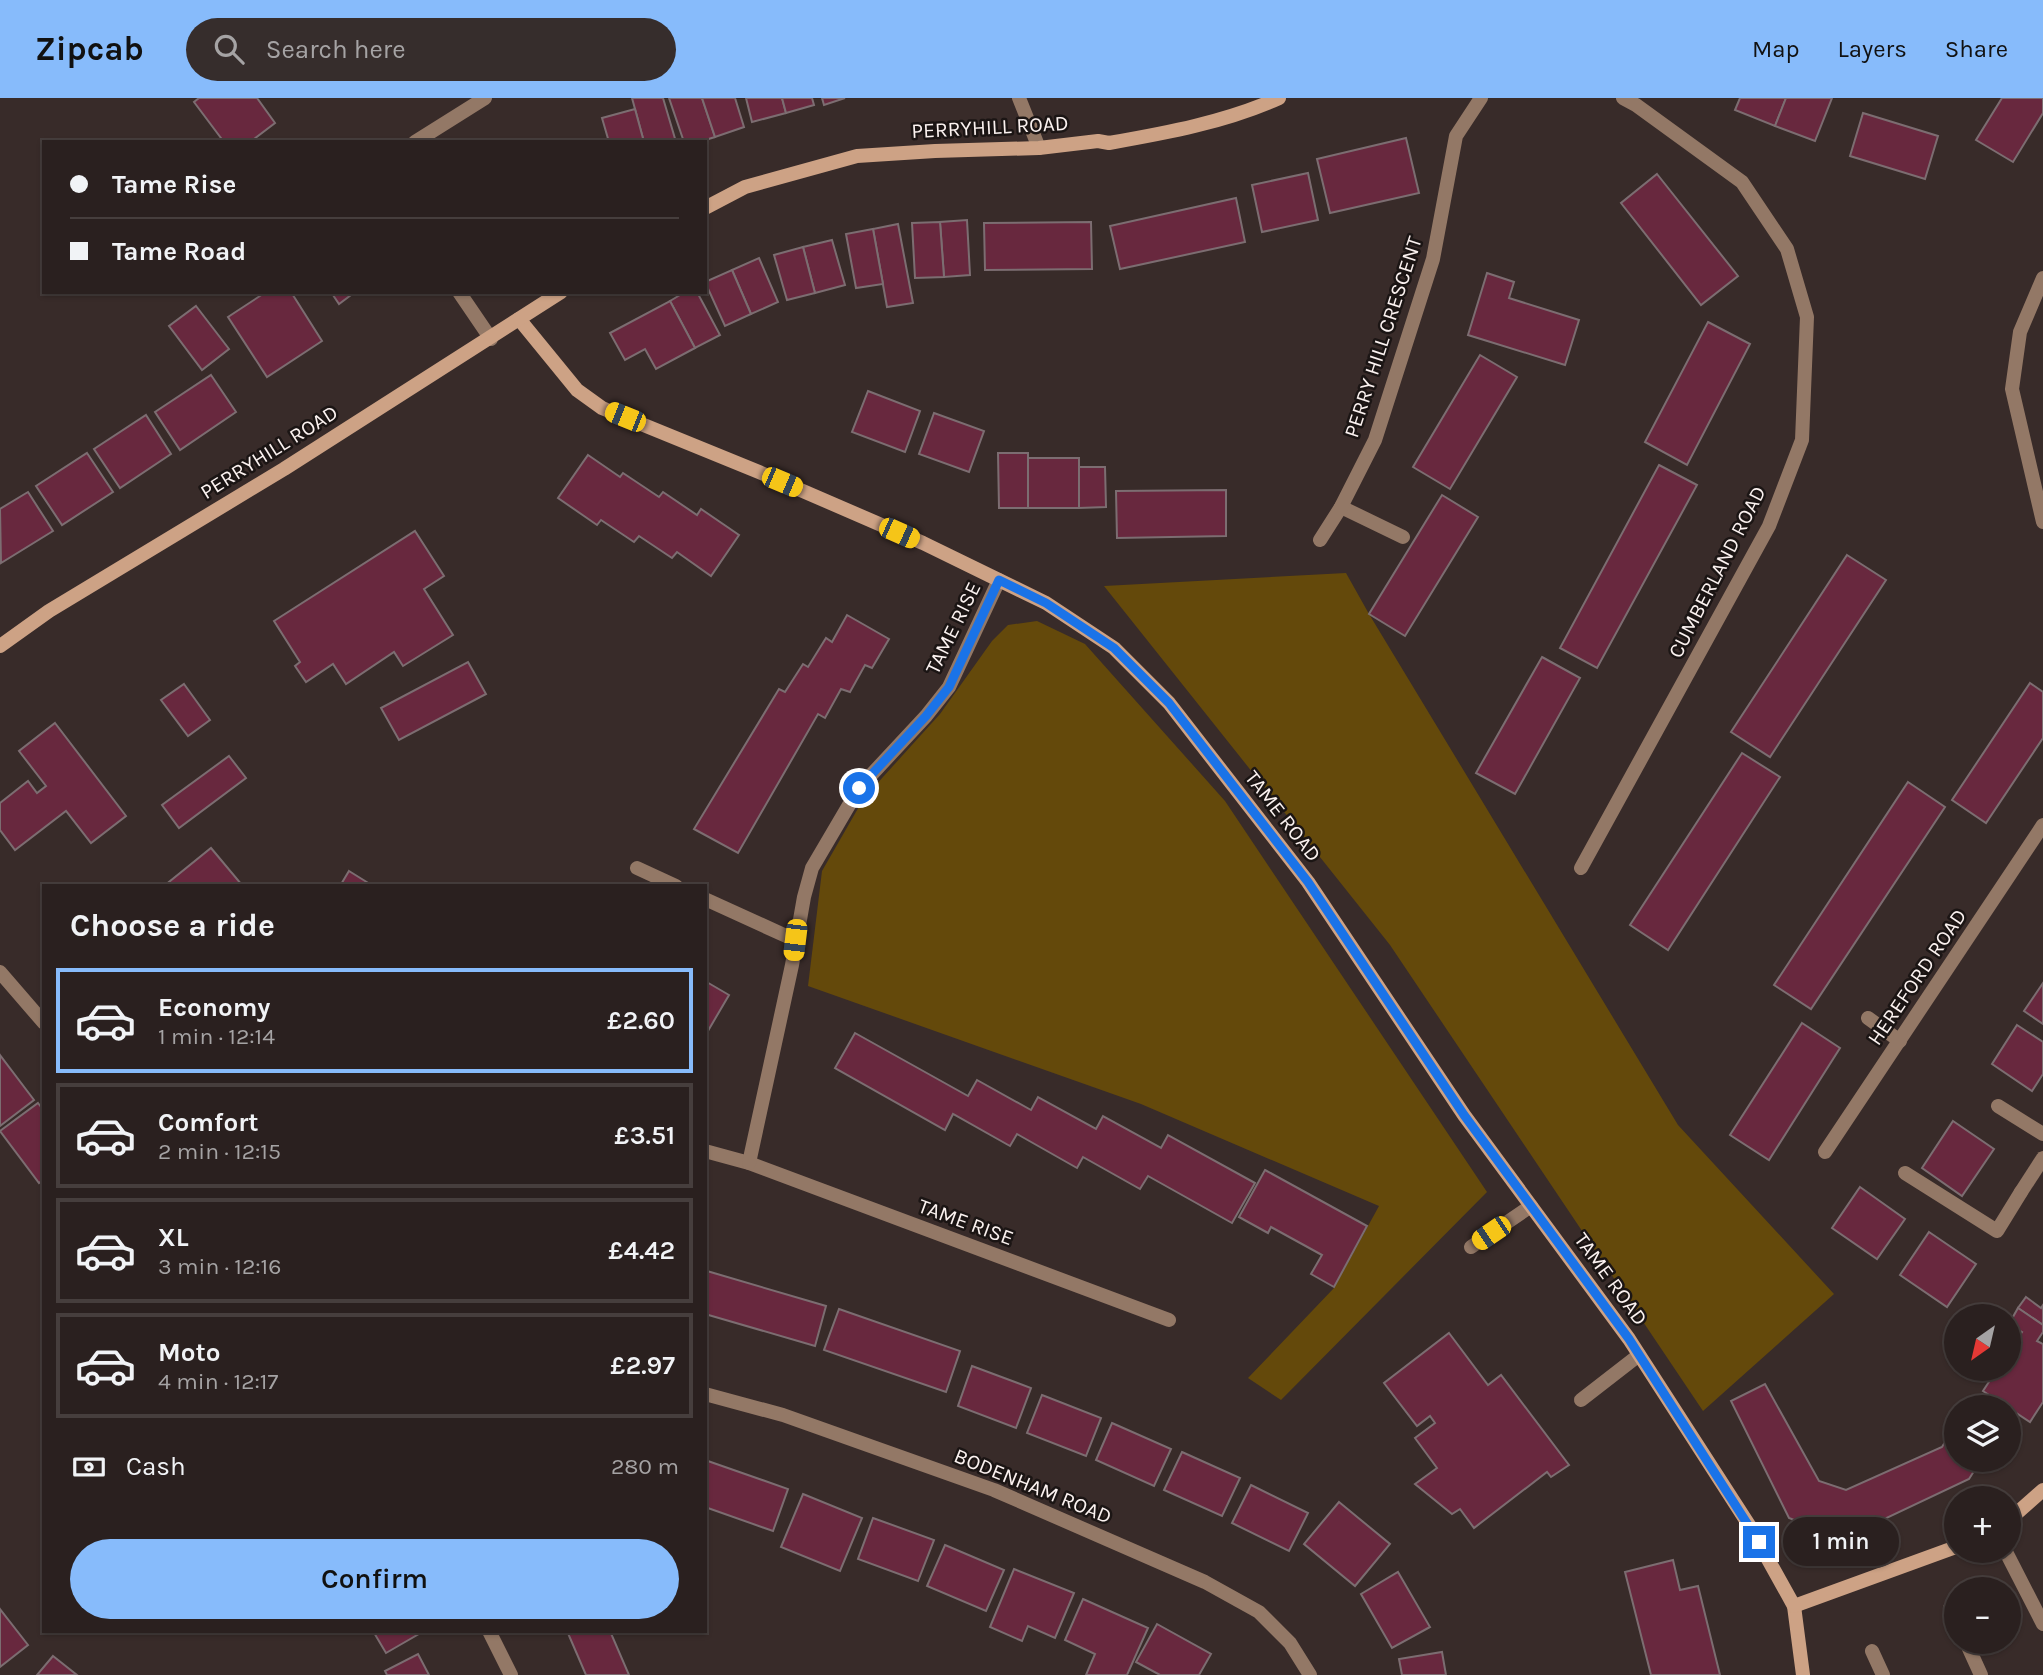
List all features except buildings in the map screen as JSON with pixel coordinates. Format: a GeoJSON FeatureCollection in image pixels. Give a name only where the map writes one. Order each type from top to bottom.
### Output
{"type":"FeatureCollection","features":[{"type":"Feature","properties":{"kind":"street"},"geometry":{"type":"LineString","coordinates":[[418,140],[485,98]]}},
{"type":"Feature","properties":{"kind":"street"},"geometry":{"type":"LineString","coordinates":[[1019,98],[1039,148]]}},
{"type":"Feature","properties":{"kind":"street","name":"PERRYHILL ROAD"},"geometry":{"type":"LineString","coordinates":[[707,207],[745,187],[857,156],[1039,148],[1098,141],[1109,143],[1181,130],[1259,107],[1279,98]]}},
{"type":"Feature","properties":{"kind":"street","name":"PERRY HILL CRESCENT"},"geometry":{"type":"LineString","coordinates":[[1320,540],[1375,440],[1433,259],[1456,136],[1481,98]]}},
{"type":"Feature","properties":{"kind":"street","name":"CUMBERLAND ROAD"},"geometry":{"type":"LineString","coordinates":[[1581,868],[1769,526],[1802,440],[1807,317],[1787,249],[1742,182],[1623,98]]}},
{"type":"Feature","properties":{"kind":"street"},"geometry":{"type":"LineString","coordinates":[[2043,278],[2020,332],[2012,389],[2043,522]]}},
{"type":"Feature","properties":{"kind":"street"},"geometry":{"type":"LineString","coordinates":[[460,294],[491,338]]}},
{"type":"Feature","properties":{"kind":"street","name":"PERRYHILL ROAD"},"geometry":{"type":"LineString","coordinates":[[0,646],[49,611],[284,470],[558,294]]}},
{"type":"Feature","properties":{"kind":"street","name":"TAME ROAD"},"geometry":{"type":"LineString","coordinates":[[519,319],[577,390],[602,408],[910,537],[1046,603],[1114,648],[1169,703],[1308,882],[1464,1115],[1639,1355],[1749,1525],[1794,1606],[1802,1675]]}},
{"type":"Feature","properties":{"kind":"street"},"geometry":{"type":"LineString","coordinates":[[1340,507],[1403,537]]}},
{"type":"Feature","properties":{"kind":"street","name":"TAME RISE"},"geometry":{"type":"LineString","coordinates":[[749,1163],[812,868],[859,788],[926,716],[949,687],[999,580]]}},
{"type":"Feature","properties":{"kind":"street","name":"HEREFORD ROAD"},"geometry":{"type":"LineString","coordinates":[[1825,1152],[2043,825]]}},
{"type":"Feature","properties":{"kind":"street"},"geometry":{"type":"LineString","coordinates":[[637,868],[672,884]]}},
{"type":"Feature","properties":{"kind":"street"},"geometry":{"type":"LineString","coordinates":[[707,900],[795,940]]}},
{"type":"Feature","properties":{"kind":"street"},"geometry":{"type":"LineString","coordinates":[[0,972],[42,1021]]}},
{"type":"Feature","properties":{"kind":"street"},"geometry":{"type":"LineString","coordinates":[[1868,1018],[1900,1041]]}},
{"type":"Feature","properties":{"kind":"street"},"geometry":{"type":"LineString","coordinates":[[1998,1106],[2043,1134]]}},
{"type":"Feature","properties":{"kind":"street","name":"TAME RISE"},"geometry":{"type":"LineString","coordinates":[[707,1152],[749,1163],[1169,1320]]}},
{"type":"Feature","properties":{"kind":"street"},"geometry":{"type":"LineString","coordinates":[[1905,1173],[1997,1231],[2043,1158]]}},
{"type":"Feature","properties":{"kind":"street"},"geometry":{"type":"LineString","coordinates":[[1471,1247],[1531,1206]]}},
{"type":"Feature","properties":{"kind":"street"},"geometry":{"type":"LineString","coordinates":[[1581,1400],[1639,1355]]}},
{"type":"Feature","properties":{"kind":"street","name":"BODENHAM ROAD"},"geometry":{"type":"LineString","coordinates":[[707,1395],[783,1415],[994,1490],[1205,1582],[1259,1612],[1290,1643],[1310,1675]]}},
{"type":"Feature","properties":{"kind":"street"},"geometry":{"type":"LineString","coordinates":[[2021,1509],[2043,1490]]}},
{"type":"Feature","properties":{"kind":"street"},"geometry":{"type":"LineString","coordinates":[[1794,1606],[1944,1550]]}},
{"type":"Feature","properties":{"kind":"street"},"geometry":{"type":"LineString","coordinates":[[2012,1563],[2043,1624]]}},
{"type":"Feature","properties":{"kind":"street"},"geometry":{"type":"LineString","coordinates":[[490,1633],[511,1675]]}},
{"type":"Feature","properties":{"kind":"street"},"geometry":{"type":"LineString","coordinates":[[1872,1651],[1882,1675]]}},
{"type":"Feature","properties":{"kind":"street"},"geometry":{"type":"LineString","coordinates":[[1971,1654],[1981,1675]]}},
{"type":"Feature","properties":{"kind":"shaded area"},"geometry":{"type":"Polygon","coordinates":[[[1346,573],[1678,1125],[1834,1294],[1703,1411],[1390,945],[1104,586],[1346,573]]]}},
{"type":"Feature","properties":{"kind":"shaded area"},"geometry":{"type":"Polygon","coordinates":[[[1037,621],[1085,644],[1225,801],[1487,1192],[1281,1400],[1248,1378],[1334,1288],[1379,1206],[1141,1104],[808,986],[822,871],[864,798],[940,714],[992,641],[1008,625],[1037,621]]]}},
{"type":"Feature","properties":{"kind":"route"},"geometry":{"type":"LineString","coordinates":[[859,788],[926,716],[949,687],[999,580],[1046,603],[1114,648],[1169,703],[1308,882],[1464,1115],[1629,1339],[1759,1542]]}}]}
